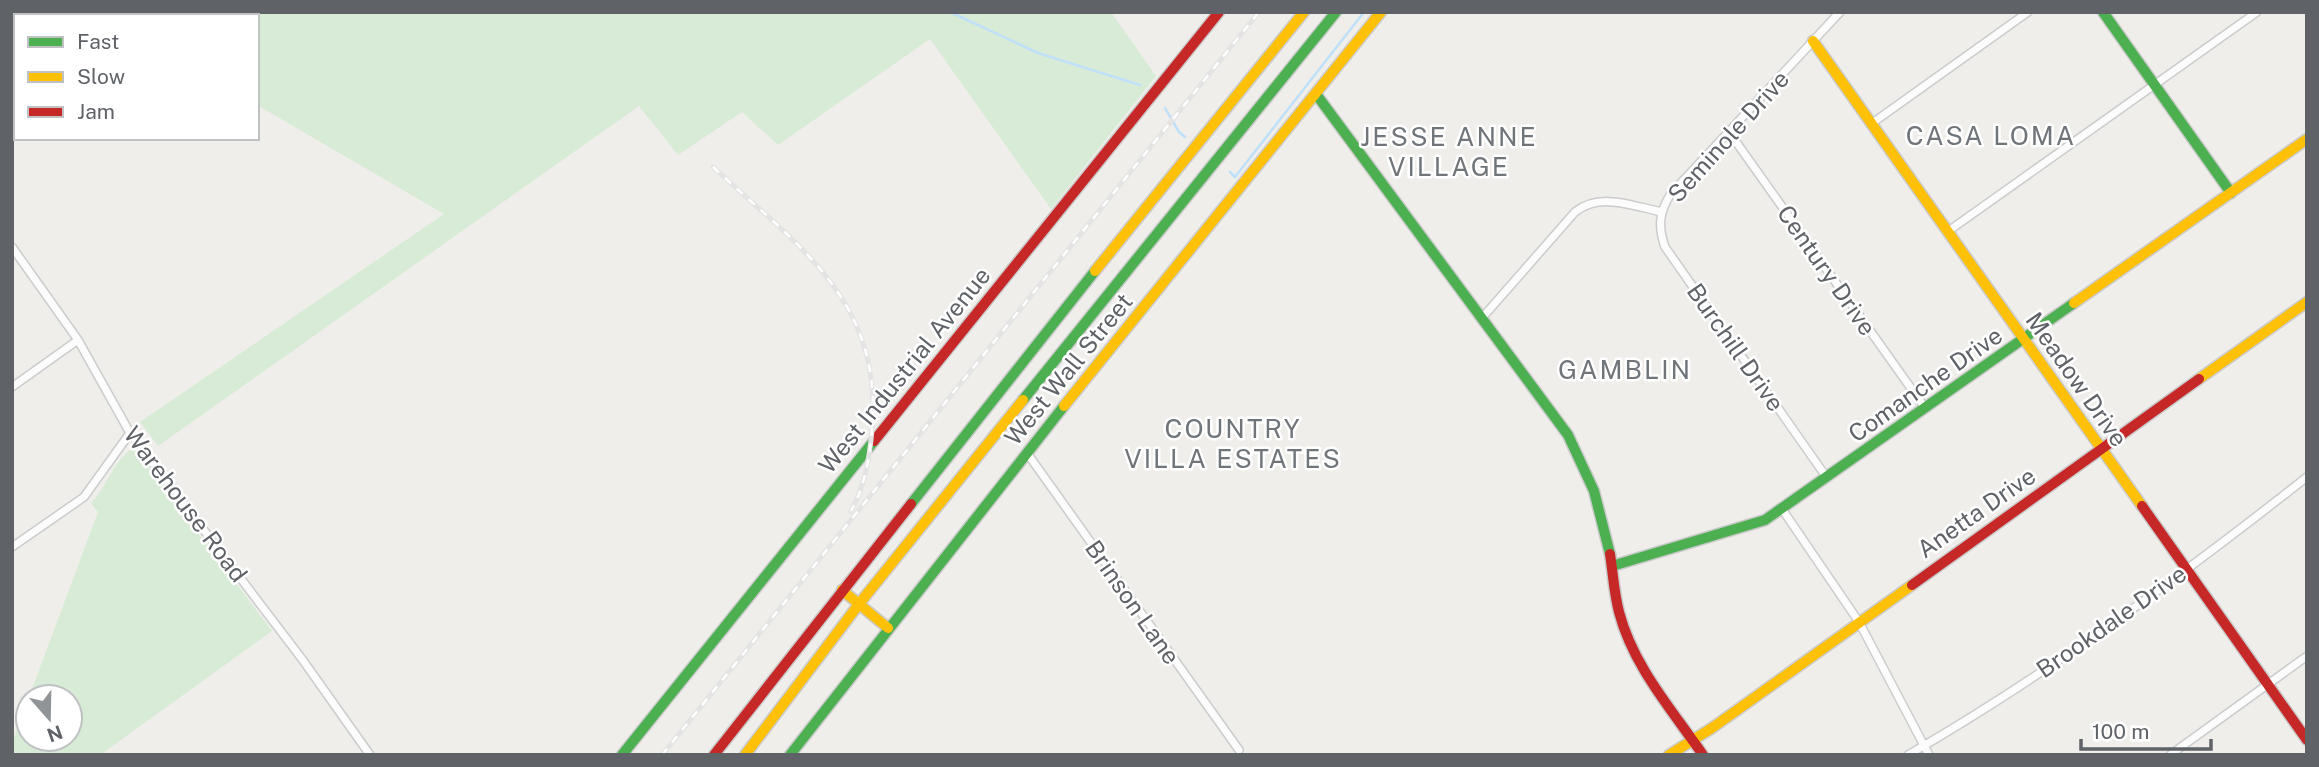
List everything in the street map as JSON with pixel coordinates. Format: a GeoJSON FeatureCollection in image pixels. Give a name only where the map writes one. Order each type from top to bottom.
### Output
{"type":"FeatureCollection","features":[{"type":"Feature","properties":{"kind":"street","name":"West Industrial Avenue"},"geometry":{"type":"LineString","coordinates":[[622,755],[1219,12]]}},
{"type":"Feature","properties":{"kind":"street","name":"West Wall Street"},"geometry":{"type":"LineString","coordinates":[[714,755],[842,590],[1304,12]]}},
{"type":"Feature","properties":{"kind":"street","name":"West Wall Street"},"geometry":{"type":"LineString","coordinates":[[745,755],[859,604],[1336,12]]}},
{"type":"Feature","properties":{"kind":"street","name":"West Wall Street"},"geometry":{"type":"LineString","coordinates":[[790,755],[1027,453],[1381,12]]}},
{"type":"Feature","properties":{"kind":"street","name":"Seminole Drive"},"geometry":{"type":"LineString","coordinates":[[1482,318],[1584,205],[1604,201],[1662,212],[1670,195],[1840,12]]}},
{"type":"Feature","properties":{"kind":"street"},"geometry":{"type":"LineString","coordinates":[[1871,124],[2028,12]]}},
{"type":"Feature","properties":{"kind":"street"},"geometry":{"type":"LineString","coordinates":[[2103,12],[2231,193]]}},
{"type":"Feature","properties":{"kind":"street"},"geometry":{"type":"LineString","coordinates":[[1947,232],[2257,12]]}},
{"type":"Feature","properties":{"kind":"street","name":"Meadow Drive"},"geometry":{"type":"LineString","coordinates":[[1813,41],[2307,740]]}},
{"type":"Feature","properties":{"kind":"street"},"geometry":{"type":"LineString","coordinates":[[1316,94],[1563,426],[1592,480],[1601,507],[1619,613],[1631,646],[1644,671],[1703,755]]}},
{"type":"Feature","properties":{"kind":"street","name":"Century Drive"},"geometry":{"type":"LineString","coordinates":[[1729,132],[1926,408]]}},
{"type":"Feature","properties":{"kind":"street","name":"Comanche Drive"},"geometry":{"type":"LineString","coordinates":[[1612,566],[1765,520],[2307,139]]}},
{"type":"Feature","properties":{"kind":"street","name":"Burchill Drive"},"geometry":{"type":"LineString","coordinates":[[1662,212],[1660,229],[1665,247],[1827,478]]}},
{"type":"Feature","properties":{"kind":"street","name":"Warehouse Road"},"geometry":{"type":"LineString","coordinates":[[12,247],[78,340],[130,433],[302,659],[366,753]]}},
{"type":"Feature","properties":{"kind":"street","name":"Anetta Drive"},"geometry":{"type":"LineString","coordinates":[[1669,755],[2307,302]]}},
{"type":"Feature","properties":{"kind":"street"},"geometry":{"type":"LineString","coordinates":[[12,387],[78,340]]}},
{"type":"Feature","properties":{"kind":"street"},"geometry":{"type":"LineString","coordinates":[[12,547],[84,497],[130,433]]}},
{"type":"Feature","properties":{"kind":"street","name":"Brinson Lane"},"geometry":{"type":"LineString","coordinates":[[1027,453],[1239,750]]}},
{"type":"Feature","properties":{"kind":"street","name":"Brookdale Drive"},"geometry":{"type":"LineString","coordinates":[[1908,755],[2067,653],[2186,570],[2307,477]]}},
{"type":"Feature","properties":{"kind":"street"},"geometry":{"type":"LineString","coordinates":[[1782,509],[1859,622],[1929,755]]}},
{"type":"Feature","properties":{"kind":"street"},"geometry":{"type":"LineString","coordinates":[[842,590],[888,628]]}},
{"type":"Feature","properties":{"kind":"street"},"geometry":{"type":"LineString","coordinates":[[2170,755],[2307,656]]}},
{"type":"Feature","properties":{"kind":"green space"},"geometry":{"type":"Polygon","coordinates":[[[12,12],[1111,12],[1156,76],[1051,209],[930,39],[778,145],[742,112],[678,155],[639,106],[158,446],[140,422],[444,214],[259,106],[259,14],[14,14],[14,77],[12,12]]]}},
{"type":"Feature","properties":{"kind":"green space"},"geometry":{"type":"Polygon","coordinates":[[[134,448],[272,631],[100,755],[12,755],[14,738],[14,753],[84,753],[84,683],[34,683],[98,512],[91,503],[128,452],[134,448]]]}},
{"type":"Feature","properties":{"kind":"waterway"},"geometry":{"type":"LineString","coordinates":[[950,12],[1038,53],[1140,85]]}},
{"type":"Feature","properties":{"kind":"waterway"},"geometry":{"type":"LineString","coordinates":[[1230,172],[1235,177],[1364,12]]}},
{"type":"Feature","properties":{"kind":"waterway"},"geometry":{"type":"LineString","coordinates":[[1165,108],[1179,132],[1185,137]]}},
{"type":"Feature","properties":{"kind":"railway"},"geometry":{"type":"LineString","coordinates":[[662,755],[1259,12]]}},
{"type":"Feature","properties":{"kind":"railway"},"geometry":{"type":"LineString","coordinates":[[713,167],[803,250],[828,279],[849,310],[864,345],[872,384],[872,429],[866,471],[851,511]]}},
{"type":"Feature","properties":{"kind":"traffic: fast"},"geometry":{"type":"LineString","coordinates":[[1023,400],[1336,12]]}},
{"type":"Feature","properties":{"kind":"traffic: fast"},"geometry":{"type":"LineString","coordinates":[[2103,12],[2231,193]]}},
{"type":"Feature","properties":{"kind":"traffic: fast"},"geometry":{"type":"LineString","coordinates":[[1316,94],[1568,435],[1594,491],[1610,554]]}},
{"type":"Feature","properties":{"kind":"traffic: fast"},"geometry":{"type":"LineString","coordinates":[[911,504],[1095,271]]}},
{"type":"Feature","properties":{"kind":"traffic: fast"},"geometry":{"type":"LineString","coordinates":[[1612,566],[1765,520],[2074,303]]}},
{"type":"Feature","properties":{"kind":"traffic: fast"},"geometry":{"type":"LineString","coordinates":[[790,755],[1064,406]]}},
{"type":"Feature","properties":{"kind":"traffic: fast"},"geometry":{"type":"LineString","coordinates":[[622,755],[874,441]]}},
{"type":"Feature","properties":{"kind":"traffic: slow"},"geometry":{"type":"LineString","coordinates":[[1095,271],[1304,12]]}},
{"type":"Feature","properties":{"kind":"traffic: slow"},"geometry":{"type":"LineString","coordinates":[[1064,406],[1381,12]]}},
{"type":"Feature","properties":{"kind":"traffic: slow"},"geometry":{"type":"LineString","coordinates":[[1813,41],[2142,506]]}},
{"type":"Feature","properties":{"kind":"traffic: slow"},"geometry":{"type":"LineString","coordinates":[[2074,303],[2307,139]]}},
{"type":"Feature","properties":{"kind":"traffic: slow"},"geometry":{"type":"LineString","coordinates":[[2199,379],[2307,302]]}},
{"type":"Feature","properties":{"kind":"traffic: slow"},"geometry":{"type":"LineString","coordinates":[[745,755],[859,604],[1023,400]]}},
{"type":"Feature","properties":{"kind":"traffic: slow"},"geometry":{"type":"LineString","coordinates":[[1669,755],[1712,728],[1912,585]]}},
{"type":"Feature","properties":{"kind":"traffic: slow"},"geometry":{"type":"LineString","coordinates":[[842,590],[888,628]]}},
{"type":"Feature","properties":{"kind":"traffic: jam"},"geometry":{"type":"LineString","coordinates":[[874,441],[1219,12]]}},
{"type":"Feature","properties":{"kind":"traffic: jam"},"geometry":{"type":"LineString","coordinates":[[1912,585],[2199,379]]}},
{"type":"Feature","properties":{"kind":"traffic: jam"},"geometry":{"type":"LineString","coordinates":[[714,755],[911,504]]}},
{"type":"Feature","properties":{"kind":"traffic: jam"},"geometry":{"type":"LineString","coordinates":[[2142,506],[2307,740]]}},
{"type":"Feature","properties":{"kind":"traffic: jam"},"geometry":{"type":"LineString","coordinates":[[1610,554],[1619,612],[1625,632],[1655,687],[1703,755]]}},
{"type":"Feature","properties":{"kind":"district","name":"CASA LOMA"},"geometry":{"type":"Point","coordinates":[1991,135]}},
{"type":"Feature","properties":{"kind":"district","name":"JESSE ANNE VILLAGE"},"geometry":{"type":"Point","coordinates":[1449,151]}},
{"type":"Feature","properties":{"kind":"district","name":"GAMBLIN"},"geometry":{"type":"Point","coordinates":[1625,369]}},
{"type":"Feature","properties":{"kind":"district","name":"COUNTRY VILLA ESTATES"},"geometry":{"type":"Point","coordinates":[1233,443]}}]}
